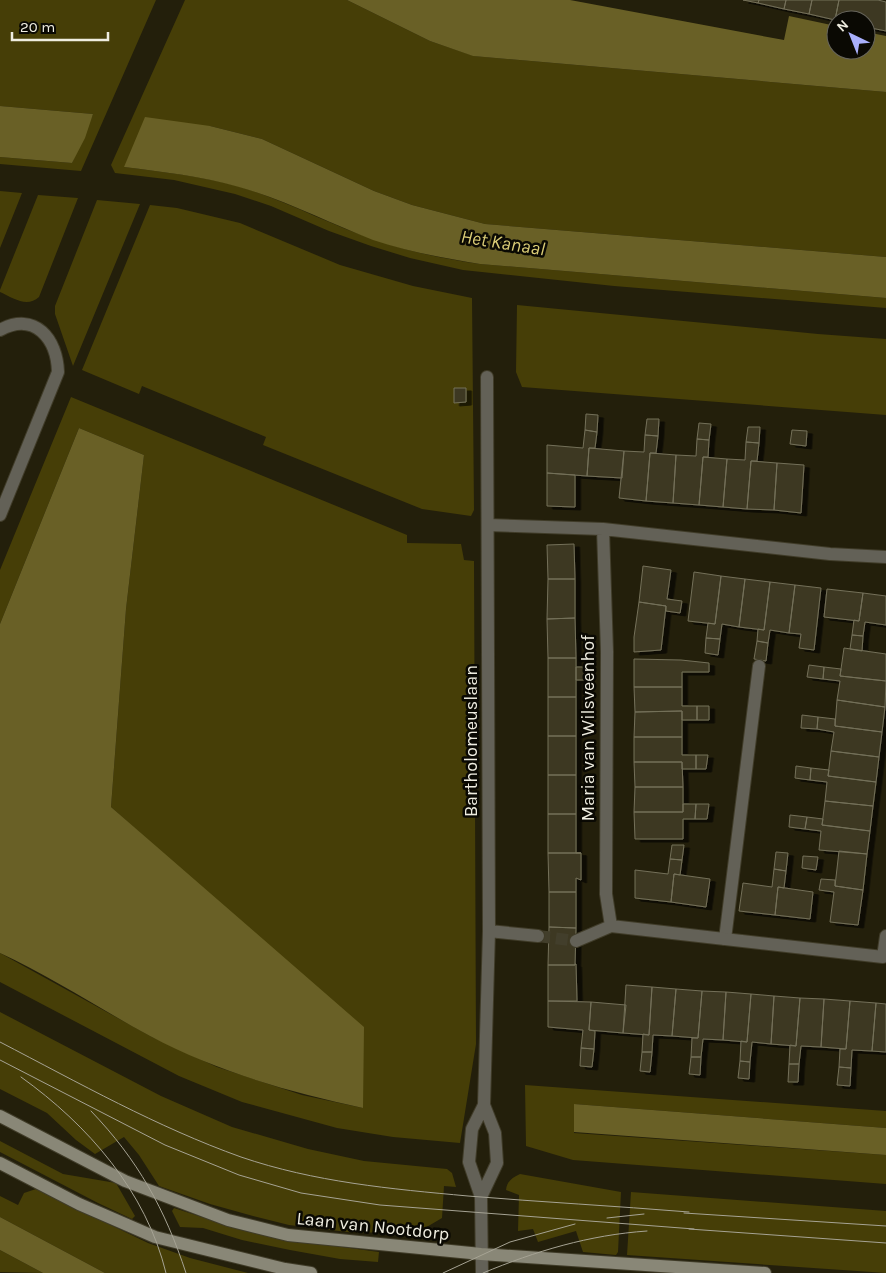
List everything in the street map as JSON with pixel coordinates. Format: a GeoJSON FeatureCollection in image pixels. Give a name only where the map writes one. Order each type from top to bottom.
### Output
{"type":"FeatureCollection","features":[{"type":"Feature","properties":{"kind":"street"},"geometry":{"type":"LineString","coordinates":[[0,330],[10,324],[24,324],[36,328],[47,336],[56,353],[58,372],[0,515]]}},
{"type":"Feature","properties":{"kind":"street","name":"Bartholomeuslaan"},"geometry":{"type":"LineString","coordinates":[[481,1197],[497,1163],[495,1133],[484,1105],[489,931],[487,377]]}},
{"type":"Feature","properties":{"kind":"street"},"geometry":{"type":"LineString","coordinates":[[488,525],[603,529],[830,554],[886,557]]}},
{"type":"Feature","properties":{"kind":"street","name":"Maria van Wilsveenhof"},"geometry":{"type":"LineString","coordinates":[[603,529],[607,652],[606,894],[611,926]]}},
{"type":"Feature","properties":{"kind":"street"},"geometry":{"type":"LineString","coordinates":[[725,938],[759,666]]}},
{"type":"Feature","properties":{"kind":"street"},"geometry":{"type":"LineString","coordinates":[[576,941],[611,926],[883,957],[886,936]]}},
{"type":"Feature","properties":{"kind":"street"},"geometry":{"type":"LineString","coordinates":[[489,931],[538,936]]}},
{"type":"Feature","properties":{"kind":"street","name":"Bartholomeuslaan"},"geometry":{"type":"LineString","coordinates":[[482,1273],[481,1197],[469,1162],[472,1129],[484,1105]]}},
{"type":"Feature","properties":{"kind":"street","name":"Laan van Nootdorp"},"geometry":{"type":"LineString","coordinates":[[0,1116],[125,1181],[228,1220],[288,1234],[481,1254],[765,1273]]}},
{"type":"Feature","properties":{"kind":"street"},"geometry":{"type":"LineString","coordinates":[[0,1162],[79,1204],[155,1237],[266,1265],[311,1273]]}},
{"type":"Feature","properties":{"kind":"shaded area"},"geometry":{"type":"Polygon","coordinates":[[[0,0],[156,0],[81,171],[0,164],[0,157],[72,163],[93,114],[0,106],[0,0]]]}},
{"type":"Feature","properties":{"kind":"shaded area"},"geometry":{"type":"Polygon","coordinates":[[[185,0],[347,0],[430,41],[474,56],[886,92],[886,257],[485,224],[412,205],[374,191],[262,139],[210,126],[124,167],[227,183],[275,199],[376,240],[415,252],[454,260],[480,264],[886,298],[886,308],[614,286],[463,270],[410,258],[371,246],[329,231],[271,206],[235,194],[174,180],[115,173],[111,165],[185,0]]]}},
{"type":"Feature","properties":{"kind":"shaded area"},"geometry":{"type":"Polygon","coordinates":[[[0,191],[22,193],[0,248],[0,191]]]}},
{"type":"Feature","properties":{"kind":"shaded area"},"geometry":{"type":"Polygon","coordinates":[[[38,195],[78,198],[39,297],[30,302],[25,302],[10,297],[0,292],[0,290],[38,195]]]}},
{"type":"Feature","properties":{"kind":"shaded area"},"geometry":{"type":"Polygon","coordinates":[[[97,200],[140,204],[73,366],[55,314],[55,306],[97,200]]]}},
{"type":"Feature","properties":{"kind":"shaded area"},"geometry":{"type":"Polygon","coordinates":[[[150,205],[177,208],[240,223],[340,265],[413,286],[472,298],[474,510],[471,516],[422,509],[263,445],[266,437],[142,386],[139,394],[82,370],[150,205]]]}},
{"type":"Feature","properties":{"kind":"shaded area"},"geometry":{"type":"Polygon","coordinates":[[[517,305],[886,339],[886,415],[522,387],[516,372],[517,305]]]}},
{"type":"Feature","properties":{"kind":"shaded area"},"geometry":{"type":"Polygon","coordinates":[[[71,397],[407,535],[407,543],[461,544],[464,560],[474,561],[476,1044],[460,1143],[393,1137],[337,1128],[242,1102],[179,1076],[0,982],[0,953],[152,1037],[217,1067],[302,1095],[363,1108],[219,903],[111,807],[126,609],[144,455],[79,428],[0,624],[0,570],[71,397]]]}},
{"type":"Feature","properties":{"kind":"shaded area"},"geometry":{"type":"Polygon","coordinates":[[[0,1012],[161,1096],[232,1127],[308,1149],[364,1161],[447,1169],[452,1173],[456,1187],[444,1186],[442,1218],[425,1228],[415,1231],[356,1233],[289,1225],[210,1204],[159,1186],[139,1155],[124,1137],[95,1154],[76,1140],[47,1113],[0,1089],[0,1012]]]}},
{"type":"Feature","properties":{"kind":"shaded area"},"geometry":{"type":"Polygon","coordinates":[[[525,1085],[886,1111],[886,1128],[574,1104],[574,1133],[886,1155],[886,1184],[573,1160],[526,1146],[525,1085]]]}},
{"type":"Feature","properties":{"kind":"shaded area"},"geometry":{"type":"Polygon","coordinates":[[[0,1141],[63,1174],[116,1183],[135,1216],[132,1219],[98,1203],[0,1152],[0,1141]]]}},
{"type":"Feature","properties":{"kind":"shaded area"},"geometry":{"type":"Polygon","coordinates":[[[520,1174],[621,1192],[618,1252],[616,1255],[583,1252],[576,1231],[538,1242],[533,1229],[518,1231],[519,1195],[506,1190],[510,1180],[520,1174]]]}},
{"type":"Feature","properties":{"kind":"shaded area"},"geometry":{"type":"Polygon","coordinates":[[[36,1189],[148,1243],[190,1258],[248,1273],[105,1273],[0,1217],[0,1196],[18,1205],[24,1193],[36,1189]]]}},
{"type":"Feature","properties":{"kind":"shaded area"},"geometry":{"type":"Polygon","coordinates":[[[631,1192],[886,1211],[886,1273],[627,1255],[631,1192]]]}},
{"type":"Feature","properties":{"kind":"shaded area"},"geometry":{"type":"Polygon","coordinates":[[[174,1208],[245,1231],[284,1239],[379,1252],[378,1262],[340,1259],[242,1240],[203,1228],[180,1227],[172,1211],[174,1208]]]}},
{"type":"Feature","properties":{"kind":"shaded area"},"geometry":{"type":"Polygon","coordinates":[[[0,1250],[43,1273],[0,1272],[0,1250]]]}},
{"type":"Feature","properties":{"kind":"water"},"geometry":{"type":"Polygon","coordinates":[[[347,0],[570,0],[784,40],[789,16],[826,24],[826,60],[876,60],[876,34],[886,36],[886,92],[473,56],[430,41],[347,0]]]}},
{"type":"Feature","properties":{"kind":"water"},"geometry":{"type":"Polygon","coordinates":[[[0,106],[93,114],[85,138],[72,163],[0,157],[0,106]]]}},
{"type":"Feature","properties":{"kind":"water","name":"Het Kanaal"},"geometry":{"type":"Polygon","coordinates":[[[145,117],[210,126],[262,139],[374,191],[412,205],[485,224],[886,257],[886,298],[480,264],[413,251],[373,240],[290,205],[239,187],[197,177],[124,167],[145,117]]]}},
{"type":"Feature","properties":{"kind":"water"},"geometry":{"type":"Polygon","coordinates":[[[79,428],[144,455],[126,609],[111,807],[364,1027],[363,1108],[254,1080],[176,1049],[0,953],[0,624],[79,428]]]}},
{"type":"Feature","properties":{"kind":"water"},"geometry":{"type":"Polygon","coordinates":[[[574,1104],[886,1128],[886,1155],[574,1132],[574,1104]]]}},
{"type":"Feature","properties":{"kind":"water"},"geometry":{"type":"Polygon","coordinates":[[[0,1217],[105,1273],[43,1273],[0,1250],[0,1217]]]}},
{"type":"Feature","properties":{"kind":"building"},"geometry":{"type":"Polygon","coordinates":[[[743,0],[759,0],[758,3],[743,0]]]}},
{"type":"Feature","properties":{"kind":"building"},"geometry":{"type":"Polygon","coordinates":[[[759,0],[786,0],[784,9],[758,3],[759,0]]]}},
{"type":"Feature","properties":{"kind":"building"},"geometry":{"type":"Polygon","coordinates":[[[786,0],[812,0],[809,14],[784,9],[786,0]]]}},
{"type":"Feature","properties":{"kind":"building"},"geometry":{"type":"Polygon","coordinates":[[[812,0],[839,0],[837,10],[826,10],[826,18],[809,14],[812,0]]]}},
{"type":"Feature","properties":{"kind":"building"},"geometry":{"type":"Polygon","coordinates":[[[839,0],[878,0],[886,2],[886,31],[876,29],[876,10],[837,10],[839,0]]]}},
{"type":"Feature","properties":{"kind":"building"},"geometry":{"type":"Polygon","coordinates":[[[454,388],[466,388],[466,402],[454,403],[454,388]]]}},
{"type":"Feature","properties":{"kind":"building"},"geometry":{"type":"Polygon","coordinates":[[[586,414],[598,415],[597,432],[585,430],[586,414]]]}},
{"type":"Feature","properties":{"kind":"building"},"geometry":{"type":"Polygon","coordinates":[[[647,419],[659,419],[658,436],[645,435],[647,419]]]}},
{"type":"Feature","properties":{"kind":"building"},"geometry":{"type":"Polygon","coordinates":[[[699,423],[711,424],[709,440],[697,439],[699,423]]]}},
{"type":"Feature","properties":{"kind":"building"},"geometry":{"type":"Polygon","coordinates":[[[748,427],[760,427],[759,443],[746,442],[748,427]]]}},
{"type":"Feature","properties":{"kind":"building"},"geometry":{"type":"Polygon","coordinates":[[[585,430],[597,432],[595,448],[589,448],[587,476],[547,473],[547,445],[583,448],[585,430]]]}},
{"type":"Feature","properties":{"kind":"building"},"geometry":{"type":"Polygon","coordinates":[[[792,430],[807,431],[806,446],[790,444],[792,430]]]}},
{"type":"Feature","properties":{"kind":"building"},"geometry":{"type":"Polygon","coordinates":[[[645,435],[658,436],[656,453],[650,453],[646,501],[619,498],[624,451],[644,452],[645,435]]]}},
{"type":"Feature","properties":{"kind":"building"},"geometry":{"type":"Polygon","coordinates":[[[697,439],[709,440],[708,457],[703,457],[699,505],[673,503],[676,455],[696,456],[697,439]]]}},
{"type":"Feature","properties":{"kind":"building"},"geometry":{"type":"Polygon","coordinates":[[[746,442],[759,443],[757,461],[751,461],[747,509],[723,507],[727,459],[745,460],[746,442]]]}},
{"type":"Feature","properties":{"kind":"building"},"geometry":{"type":"Polygon","coordinates":[[[589,448],[624,451],[622,478],[587,476],[589,448]]]}},
{"type":"Feature","properties":{"kind":"building"},"geometry":{"type":"Polygon","coordinates":[[[650,453],[676,455],[673,503],[646,501],[650,453]]]}},
{"type":"Feature","properties":{"kind":"building"},"geometry":{"type":"Polygon","coordinates":[[[703,457],[727,459],[723,507],[699,505],[703,457]]]}},
{"type":"Feature","properties":{"kind":"building"},"geometry":{"type":"Polygon","coordinates":[[[751,461],[777,463],[774,510],[747,509],[751,461]]]}},
{"type":"Feature","properties":{"kind":"building"},"geometry":{"type":"Polygon","coordinates":[[[777,463],[804,465],[801,513],[774,510],[777,463]]]}},
{"type":"Feature","properties":{"kind":"building"},"geometry":{"type":"Polygon","coordinates":[[[547,473],[575,475],[575,507],[547,506],[547,473]]]}},
{"type":"Feature","properties":{"kind":"building"},"geometry":{"type":"Polygon","coordinates":[[[574,544],[575,579],[548,579],[547,545],[574,544]]]}},
{"type":"Feature","properties":{"kind":"building"},"geometry":{"type":"Polygon","coordinates":[[[643,566],[671,570],[667,599],[682,601],[680,613],[666,611],[666,606],[639,602],[643,566]]]}},
{"type":"Feature","properties":{"kind":"building"},"geometry":{"type":"Polygon","coordinates":[[[694,572],[721,576],[715,624],[688,621],[694,572]]]}},
{"type":"Feature","properties":{"kind":"building"},"geometry":{"type":"Polygon","coordinates":[[[721,576],[745,579],[739,627],[722,624],[720,639],[706,638],[708,623],[715,624],[721,576]]]}},
{"type":"Feature","properties":{"kind":"building"},"geometry":{"type":"Polygon","coordinates":[[[548,579],[575,579],[575,618],[547,619],[548,579]]]}},
{"type":"Feature","properties":{"kind":"building"},"geometry":{"type":"Polygon","coordinates":[[[745,579],[770,582],[764,630],[739,627],[745,579]]]}},
{"type":"Feature","properties":{"kind":"building"},"geometry":{"type":"Polygon","coordinates":[[[770,582],[795,585],[789,633],[770,630],[768,643],[757,641],[758,629],[764,630],[770,582]]]}},
{"type":"Feature","properties":{"kind":"building"},"geometry":{"type":"Polygon","coordinates":[[[795,585],[821,588],[814,650],[799,648],[801,634],[789,633],[795,585]]]}},
{"type":"Feature","properties":{"kind":"building"},"geometry":{"type":"Polygon","coordinates":[[[827,589],[863,593],[859,621],[824,617],[827,589]]]}},
{"type":"Feature","properties":{"kind":"building"},"geometry":{"type":"Polygon","coordinates":[[[863,593],[886,596],[886,625],[865,622],[863,636],[852,635],[854,620],[859,621],[863,593]]]}},
{"type":"Feature","properties":{"kind":"building"},"geometry":{"type":"Polygon","coordinates":[[[639,602],[666,606],[661,650],[634,652],[639,602]]]}},
{"type":"Feature","properties":{"kind":"building"},"geometry":{"type":"Polygon","coordinates":[[[575,618],[576,658],[548,658],[547,619],[575,618]]]}},
{"type":"Feature","properties":{"kind":"building"},"geometry":{"type":"Polygon","coordinates":[[[852,635],[863,636],[862,651],[850,649],[852,635]]]}},
{"type":"Feature","properties":{"kind":"building"},"geometry":{"type":"Polygon","coordinates":[[[706,638],[720,639],[718,655],[705,653],[706,638]]]}},
{"type":"Feature","properties":{"kind":"building"},"geometry":{"type":"Polygon","coordinates":[[[757,641],[768,643],[766,661],[754,659],[757,641]]]}},
{"type":"Feature","properties":{"kind":"building"},"geometry":{"type":"Polygon","coordinates":[[[844,648],[886,654],[886,681],[840,676],[844,648]]]}},
{"type":"Feature","properties":{"kind":"building"},"geometry":{"type":"Polygon","coordinates":[[[548,658],[576,658],[576,697],[548,697],[548,658]]]}},
{"type":"Feature","properties":{"kind":"building"},"geometry":{"type":"Polygon","coordinates":[[[634,659],[681,660],[709,663],[709,672],[682,672],[682,687],[634,687],[634,659]]]}},
{"type":"Feature","properties":{"kind":"building"},"geometry":{"type":"Polygon","coordinates":[[[809,665],[824,667],[823,679],[807,677],[809,665]]]}},
{"type":"Feature","properties":{"kind":"building"},"geometry":{"type":"Polygon","coordinates":[[[576,667],[585,667],[585,680],[576,680],[576,667]]]}},
{"type":"Feature","properties":{"kind":"building"},"geometry":{"type":"Polygon","coordinates":[[[824,667],[841,669],[840,676],[886,681],[885,707],[837,700],[840,681],[823,679],[824,667]]]}},
{"type":"Feature","properties":{"kind":"building"},"geometry":{"type":"Polygon","coordinates":[[[634,687],[682,687],[682,706],[697,706],[697,720],[682,720],[682,711],[635,712],[634,687]]]}},
{"type":"Feature","properties":{"kind":"building"},"geometry":{"type":"Polygon","coordinates":[[[548,697],[576,697],[576,736],[548,736],[548,697]]]}},
{"type":"Feature","properties":{"kind":"building"},"geometry":{"type":"Polygon","coordinates":[[[837,700],[885,707],[882,732],[835,726],[837,700]]]}},
{"type":"Feature","properties":{"kind":"building"},"geometry":{"type":"Polygon","coordinates":[[[697,706],[709,706],[709,720],[697,720],[697,706]]]}},
{"type":"Feature","properties":{"kind":"building"},"geometry":{"type":"Polygon","coordinates":[[[682,711],[682,737],[634,737],[635,712],[682,711]]]}},
{"type":"Feature","properties":{"kind":"building"},"geometry":{"type":"Polygon","coordinates":[[[802,715],[818,717],[817,729],[801,728],[802,715]]]}},
{"type":"Feature","properties":{"kind":"building"},"geometry":{"type":"Polygon","coordinates":[[[818,717],[835,719],[835,726],[882,732],[879,757],[831,751],[834,732],[817,729],[818,717]]]}},
{"type":"Feature","properties":{"kind":"building"},"geometry":{"type":"Polygon","coordinates":[[[548,736],[576,736],[576,775],[548,775],[548,736]]]}},
{"type":"Feature","properties":{"kind":"building"},"geometry":{"type":"Polygon","coordinates":[[[634,737],[682,737],[682,755],[696,755],[696,769],[682,769],[682,762],[634,762],[634,737]]]}},
{"type":"Feature","properties":{"kind":"building"},"geometry":{"type":"Polygon","coordinates":[[[831,751],[879,757],[876,782],[828,776],[831,751]]]}},
{"type":"Feature","properties":{"kind":"building"},"geometry":{"type":"Polygon","coordinates":[[[696,755],[708,755],[706,769],[696,769],[696,755]]]}},
{"type":"Feature","properties":{"kind":"building"},"geometry":{"type":"Polygon","coordinates":[[[634,762],[682,762],[683,787],[635,787],[634,762]]]}},
{"type":"Feature","properties":{"kind":"building"},"geometry":{"type":"Polygon","coordinates":[[[796,766],[811,768],[810,780],[795,778],[796,766]]]}},
{"type":"Feature","properties":{"kind":"building"},"geometry":{"type":"Polygon","coordinates":[[[811,768],[829,770],[828,776],[876,782],[873,806],[825,801],[827,782],[810,780],[811,768]]]}},
{"type":"Feature","properties":{"kind":"building"},"geometry":{"type":"Polygon","coordinates":[[[548,775],[576,775],[576,814],[548,814],[548,775]]]}},
{"type":"Feature","properties":{"kind":"building"},"geometry":{"type":"Polygon","coordinates":[[[635,787],[683,787],[683,812],[634,812],[635,787]]]}},
{"type":"Feature","properties":{"kind":"building"},"geometry":{"type":"Polygon","coordinates":[[[825,801],[873,806],[870,831],[822,825],[825,801]]]}},
{"type":"Feature","properties":{"kind":"building"},"geometry":{"type":"Polygon","coordinates":[[[683,804],[696,804],[695,819],[683,819],[683,839],[635,839],[634,812],[683,812],[683,804]]]}},
{"type":"Feature","properties":{"kind":"building"},"geometry":{"type":"Polygon","coordinates":[[[696,804],[709,804],[707,819],[695,819],[696,804]]]}},
{"type":"Feature","properties":{"kind":"building"},"geometry":{"type":"Polygon","coordinates":[[[548,814],[576,814],[576,853],[548,853],[548,814]]]}},
{"type":"Feature","properties":{"kind":"building"},"geometry":{"type":"Polygon","coordinates":[[[790,815],[807,817],[805,829],[789,827],[790,815]]]}},
{"type":"Feature","properties":{"kind":"building"},"geometry":{"type":"Polygon","coordinates":[[[807,817],[823,819],[822,825],[870,831],[867,854],[819,850],[821,831],[805,829],[807,817]]]}},
{"type":"Feature","properties":{"kind":"building"},"geometry":{"type":"Polygon","coordinates":[[[672,845],[684,845],[682,860],[670,859],[672,845]]]}},
{"type":"Feature","properties":{"kind":"building"},"geometry":{"type":"Polygon","coordinates":[[[839,851],[867,854],[863,890],[835,886],[839,851]]]}},
{"type":"Feature","properties":{"kind":"building"},"geometry":{"type":"Polygon","coordinates":[[[776,852],[788,853],[786,871],[774,869],[776,852]]]}},
{"type":"Feature","properties":{"kind":"building"},"geometry":{"type":"Polygon","coordinates":[[[548,853],[581,853],[581,880],[576,878],[576,892],[549,892],[548,853]]]}},
{"type":"Feature","properties":{"kind":"building"},"geometry":{"type":"Polygon","coordinates":[[[803,856],[818,857],[816,870],[802,868],[803,856]]]}},
{"type":"Feature","properties":{"kind":"building"},"geometry":{"type":"Polygon","coordinates":[[[670,859],[682,860],[680,875],[674,874],[671,902],[635,898],[635,870],[668,874],[670,859]]]}},
{"type":"Feature","properties":{"kind":"building"},"geometry":{"type":"Polygon","coordinates":[[[774,869],[786,871],[784,888],[778,887],[775,915],[739,911],[743,883],[772,887],[774,869]]]}},
{"type":"Feature","properties":{"kind":"building"},"geometry":{"type":"Polygon","coordinates":[[[674,874],[710,879],[706,907],[671,902],[674,874]]]}},
{"type":"Feature","properties":{"kind":"building"},"geometry":{"type":"Polygon","coordinates":[[[821,879],[835,880],[835,886],[863,890],[858,925],[830,922],[834,892],[819,890],[821,879]]]}},
{"type":"Feature","properties":{"kind":"building"},"geometry":{"type":"Polygon","coordinates":[[[778,887],[813,892],[810,919],[775,915],[778,887]]]}},
{"type":"Feature","properties":{"kind":"building"},"geometry":{"type":"Polygon","coordinates":[[[549,892],[576,892],[576,928],[549,927],[549,892]]]}},
{"type":"Feature","properties":{"kind":"building"},"geometry":{"type":"Polygon","coordinates":[[[549,927],[576,928],[575,965],[548,965],[549,927]]]}},
{"type":"Feature","properties":{"kind":"building"},"geometry":{"type":"Polygon","coordinates":[[[575,964],[577,1001],[548,1001],[548,965],[575,964]]]}},
{"type":"Feature","properties":{"kind":"building"},"geometry":{"type":"Polygon","coordinates":[[[626,985],[652,987],[649,1035],[623,1033],[626,985]]]}},
{"type":"Feature","properties":{"kind":"building"},"geometry":{"type":"Polygon","coordinates":[[[652,987],[676,989],[672,1036],[653,1035],[652,1052],[642,1052],[643,1034],[649,1035],[652,987]]]}},
{"type":"Feature","properties":{"kind":"building"},"geometry":{"type":"Polygon","coordinates":[[[676,989],[702,991],[698,1038],[672,1036],[676,989]]]}},
{"type":"Feature","properties":{"kind":"building"},"geometry":{"type":"Polygon","coordinates":[[[702,991],[726,992],[723,1040],[703,1039],[701,1057],[691,1057],[692,1038],[698,1038],[702,991]]]}},
{"type":"Feature","properties":{"kind":"building"},"geometry":{"type":"Polygon","coordinates":[[[726,992],[751,994],[747,1042],[723,1040],[726,992]]]}},
{"type":"Feature","properties":{"kind":"building"},"geometry":{"type":"Polygon","coordinates":[[[751,994],[774,996],[771,1044],[752,1042],[750,1062],[740,1061],[741,1041],[747,1042],[751,994]]]}},
{"type":"Feature","properties":{"kind":"building"},"geometry":{"type":"Polygon","coordinates":[[[774,996],[800,998],[796,1046],[771,1044],[774,996]]]}},
{"type":"Feature","properties":{"kind":"building"},"geometry":{"type":"Polygon","coordinates":[[[800,998],[824,999],[821,1047],[801,1046],[799,1064],[789,1064],[790,1045],[796,1046],[800,998]]]}},
{"type":"Feature","properties":{"kind":"building"},"geometry":{"type":"Polygon","coordinates":[[[824,999],[850,1001],[846,1049],[821,1047],[824,999]]]}},
{"type":"Feature","properties":{"kind":"building"},"geometry":{"type":"Polygon","coordinates":[[[548,1001],[591,1002],[589,1030],[595,1031],[594,1049],[581,1048],[583,1030],[548,1027],[548,1001]]]}},
{"type":"Feature","properties":{"kind":"building"},"geometry":{"type":"Polygon","coordinates":[[[850,1001],[876,1003],[872,1051],[852,1050],[851,1068],[839,1067],[840,1049],[846,1049],[850,1001]]]}},
{"type":"Feature","properties":{"kind":"building"},"geometry":{"type":"Polygon","coordinates":[[[591,1002],[626,1005],[623,1033],[589,1030],[591,1002]]]}},
{"type":"Feature","properties":{"kind":"building"},"geometry":{"type":"Polygon","coordinates":[[[876,1003],[886,1004],[886,1052],[872,1051],[876,1003]]]}},
{"type":"Feature","properties":{"kind":"building"},"geometry":{"type":"Polygon","coordinates":[[[581,1048],[594,1049],[592,1067],[580,1066],[581,1048]]]}},
{"type":"Feature","properties":{"kind":"building"},"geometry":{"type":"Polygon","coordinates":[[[642,1052],[652,1052],[650,1072],[640,1071],[642,1052]]]}},
{"type":"Feature","properties":{"kind":"building"},"geometry":{"type":"Polygon","coordinates":[[[691,1057],[701,1057],[700,1075],[689,1074],[691,1057]]]}},
{"type":"Feature","properties":{"kind":"building"},"geometry":{"type":"Polygon","coordinates":[[[740,1061],[750,1062],[749,1079],[738,1078],[740,1061]]]}},
{"type":"Feature","properties":{"kind":"building"},"geometry":{"type":"Polygon","coordinates":[[[789,1064],[799,1064],[798,1082],[788,1082],[789,1064]]]}},
{"type":"Feature","properties":{"kind":"building"},"geometry":{"type":"Polygon","coordinates":[[[839,1067],[851,1068],[850,1086],[837,1085],[839,1067]]]}},
{"type":"Feature","properties":{"kind":"tunnel"},"geometry":{"type":"LineString","coordinates":[[538,936],[576,941]]}},
{"type":"Feature","properties":{"kind":"tram line"},"geometry":{"type":"LineString","coordinates":[[0,1042],[119,1104],[179,1132],[241,1157],[296,1173],[410,1190],[689,1212]]}},
{"type":"Feature","properties":{"kind":"tram line"},"geometry":{"type":"LineString","coordinates":[[0,1060],[165,1145],[239,1175],[301,1193],[380,1205],[694,1229]]}},
{"type":"Feature","properties":{"kind":"tram line"},"geometry":{"type":"LineString","coordinates":[[21,1077],[69,1116],[111,1162],[129,1188],[144,1215],[157,1243],[166,1273]]}},
{"type":"Feature","properties":{"kind":"tram line"},"geometry":{"type":"LineString","coordinates":[[91,1111],[123,1148],[148,1186],[169,1228],[186,1273]]}},
{"type":"Feature","properties":{"kind":"tram line"},"geometry":{"type":"LineString","coordinates":[[684,1213],[886,1226]]}},
{"type":"Feature","properties":{"kind":"tram line"},"geometry":{"type":"LineString","coordinates":[[607,1218],[644,1214]]}},
{"type":"Feature","properties":{"kind":"tram line"},"geometry":{"type":"LineString","coordinates":[[443,1273],[510,1242],[575,1224]]}},
{"type":"Feature","properties":{"kind":"tram line"},"geometry":{"type":"LineString","coordinates":[[689,1229],[886,1243]]}},
{"type":"Feature","properties":{"kind":"tram line"},"geometry":{"type":"LineString","coordinates":[[483,1273],[563,1245],[604,1236],[647,1231]]}}]}
